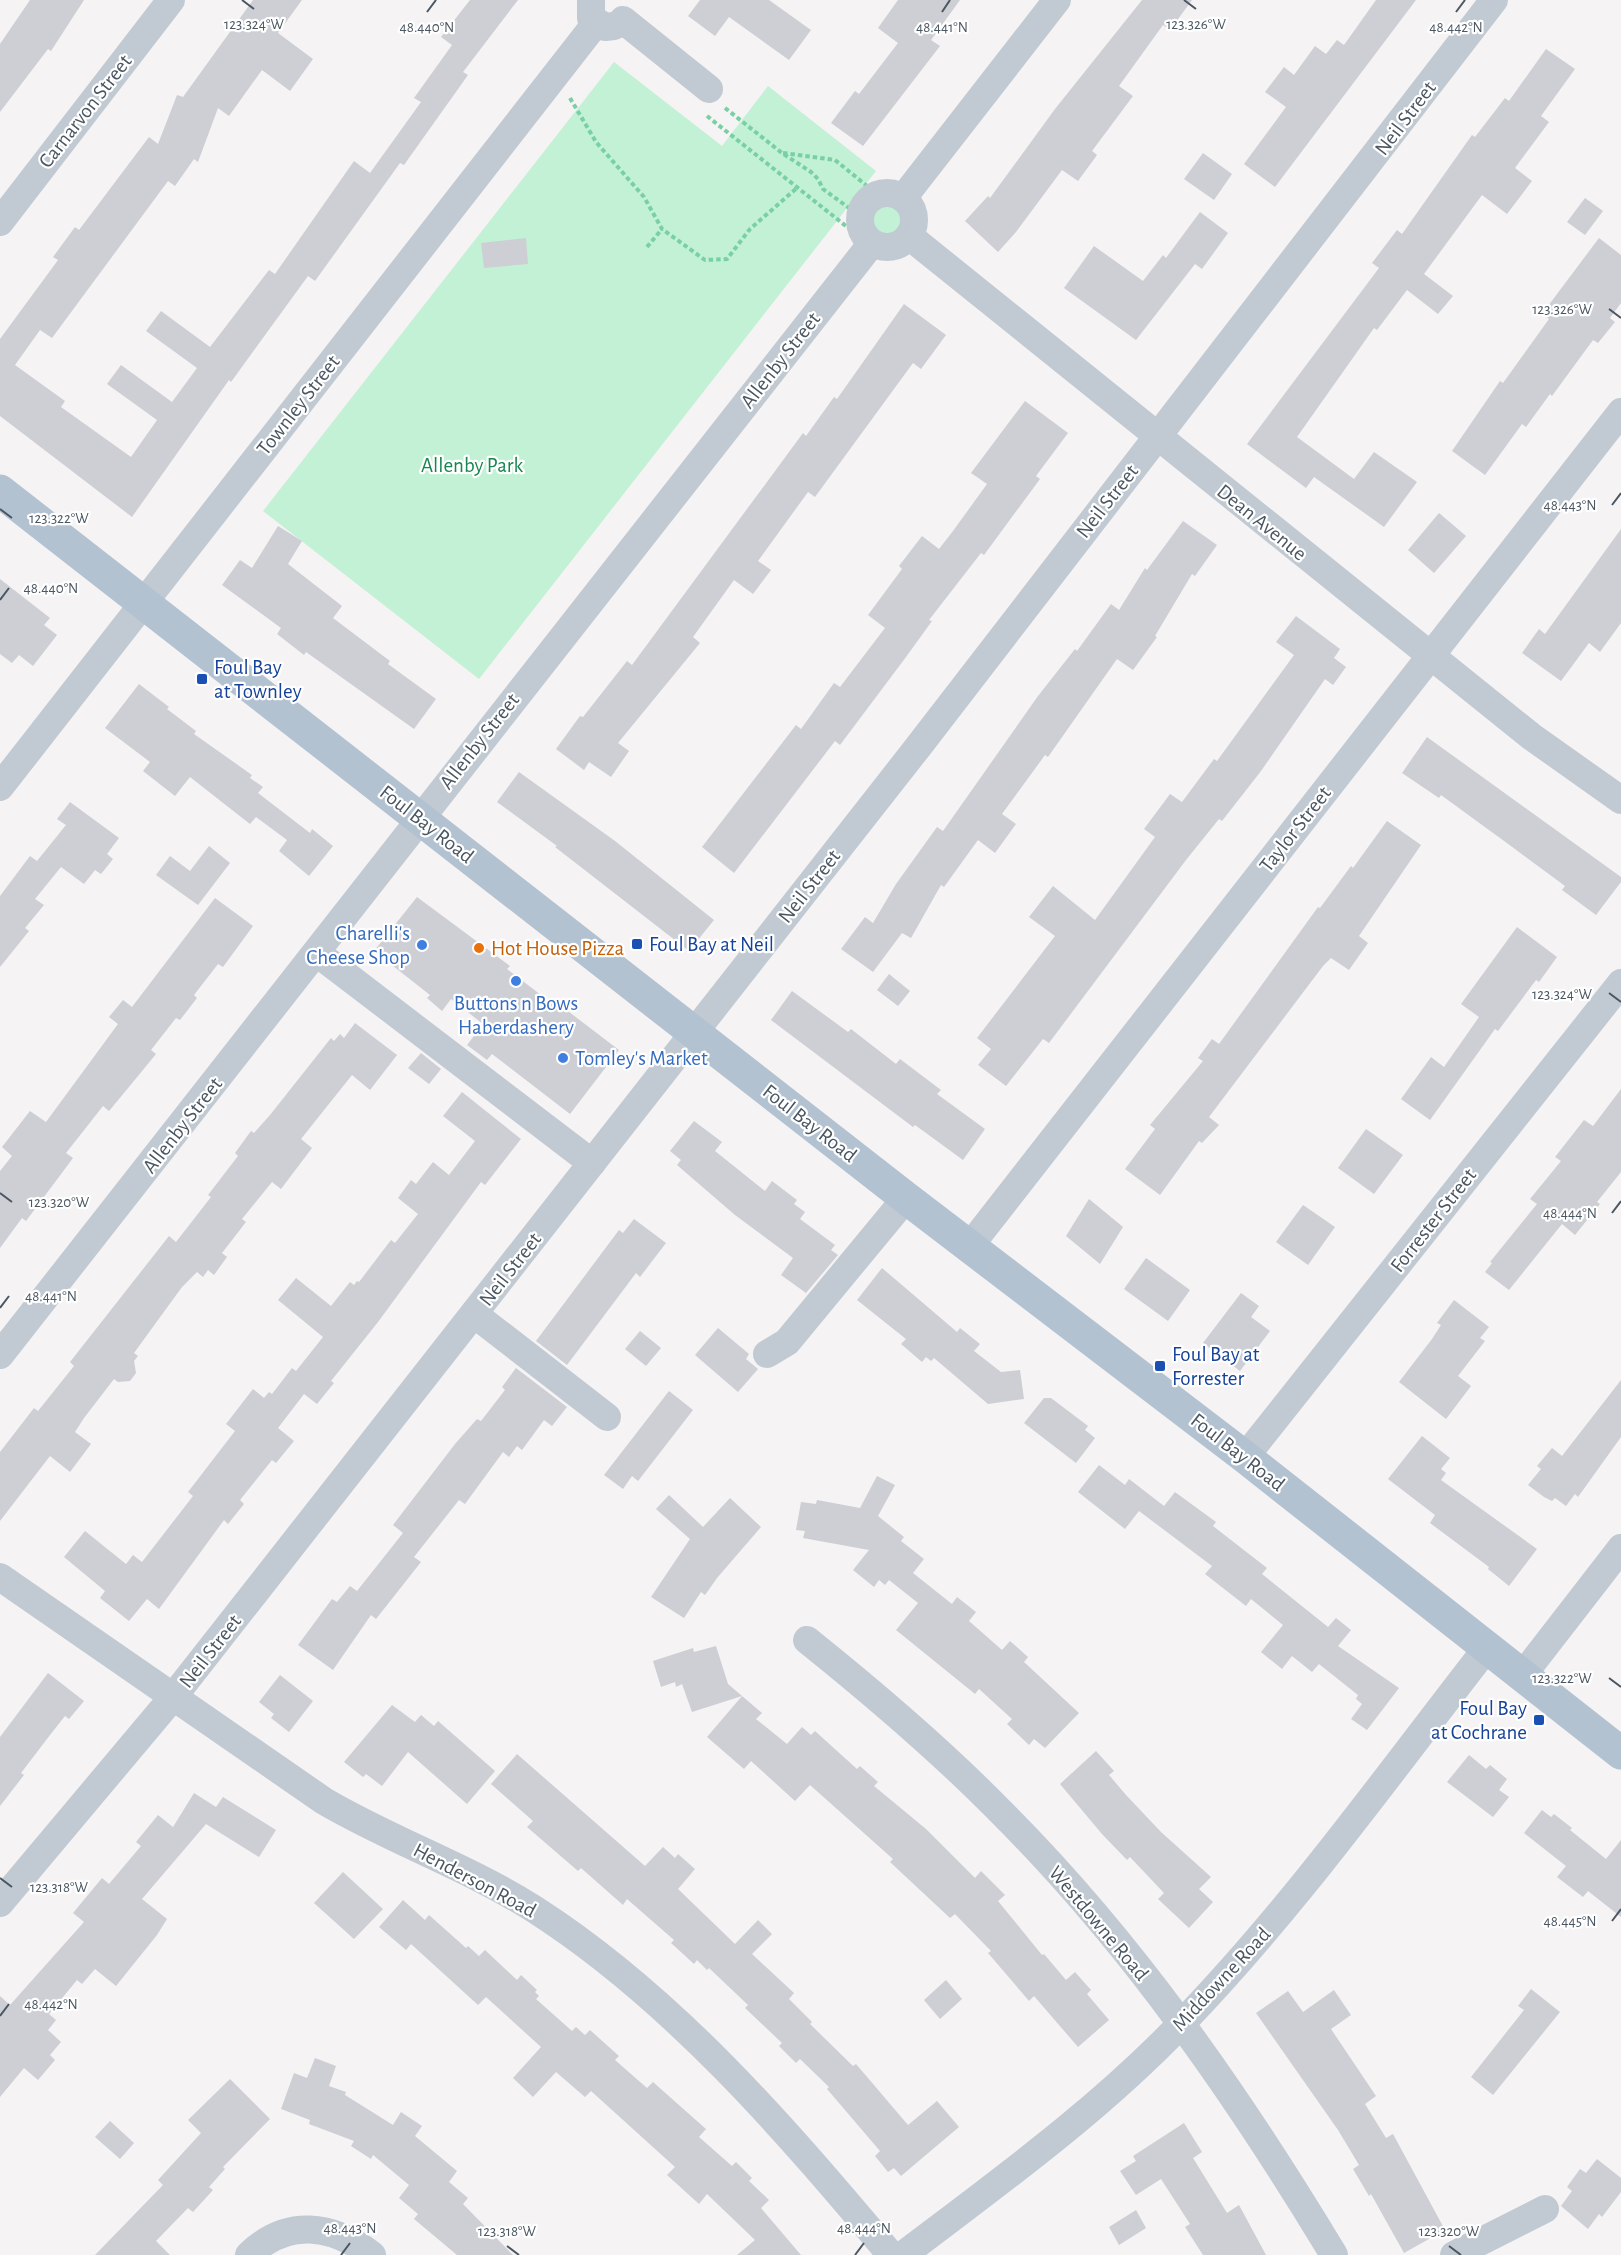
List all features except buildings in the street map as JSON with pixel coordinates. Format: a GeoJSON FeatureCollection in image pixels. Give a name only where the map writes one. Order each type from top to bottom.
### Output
{"type":"FeatureCollection","features":[{"type":"Feature","properties":{"kind":"main road","name":"Foul Bay Road"},"geometry":{"type":"LineString","coordinates":[[0,491],[969,1247],[1245,1457],[1621,1753]]}},
{"type":"Feature","properties":{"kind":"street","name":"Carnarvon Street"},"geometry":{"type":"LineString","coordinates":[[0,222],[171,0]]}},
{"type":"Feature","properties":{"kind":"street"},"geometry":{"type":"LineString","coordinates":[[880,203],[912,209],[914,223],[909,236],[898,245],[870,246],[862,231],[880,203],[1057,0]]}},
{"type":"Feature","properties":{"kind":"street","name":"Neil Street"},"geometry":{"type":"LineString","coordinates":[[0,1903],[173,1698],[694,1033],[1494,0]]}},
{"type":"Feature","properties":{"kind":"street"},"geometry":{"type":"LineString","coordinates":[[609,11],[709,89]]}},
{"type":"Feature","properties":{"kind":"street","name":"Townley Street"},"geometry":{"type":"LineString","coordinates":[[0,787],[557,73],[609,11]]}},
{"type":"Feature","properties":{"kind":"street","name":"Dean Avenue"},"geometry":{"type":"LineString","coordinates":[[909,236],[1156,437],[1532,737],[1621,800]]}},
{"type":"Feature","properties":{"kind":"street","name":"Allenby Street"},"geometry":{"type":"LineString","coordinates":[[0,1355],[317,953],[418,818],[870,246]]}},
{"type":"Feature","properties":{"kind":"street","name":"Taylor Street"},"geometry":{"type":"LineString","coordinates":[[969,1247],[1621,411]]}},
{"type":"Feature","properties":{"kind":"street"},"geometry":{"type":"LineString","coordinates":[[317,953],[592,1163]]}},
{"type":"Feature","properties":{"kind":"street","name":"Forrester Street"},"geometry":{"type":"LineString","coordinates":[[1245,1457],[1621,983]]}},
{"type":"Feature","properties":{"kind":"street"},"geometry":{"type":"LineString","coordinates":[[767,1354],[787,1342],[906,1198]]}},
{"type":"Feature","properties":{"kind":"street"},"geometry":{"type":"LineString","coordinates":[[474,1314],[607,1417]]}},
{"type":"Feature","properties":{"kind":"street"},"geometry":{"type":"LineString","coordinates":[[1522,1676],[1621,1548]]}},
{"type":"Feature","properties":{"kind":"street","name":"Henderson Road"},"geometry":{"type":"LineString","coordinates":[[0,1577],[324,1801],[358,1821],[473,1875],[534,1909],[597,1956],[641,1992],[736,2080],[815,2164],[891,2255]]}},
{"type":"Feature","properties":{"kind":"street","name":"Westdowne Road"},"geometry":{"type":"LineString","coordinates":[[807,1640],[861,1683],[998,1809],[1066,1882],[1182,2024],[1277,2161],[1334,2255]]}},
{"type":"Feature","properties":{"kind":"street","name":"Middowne Road"},"geometry":{"type":"LineString","coordinates":[[903,2255],[1067,2130],[1182,2024],[1268,1928],[1486,1649]]}},
{"type":"Feature","properties":{"kind":"street"},"geometry":{"type":"LineString","coordinates":[[1454,2255],[1545,2209]]}},
{"type":"Feature","properties":{"kind":"street"},"geometry":{"type":"LineString","coordinates":[[256,2248],[295,2229],[319,2229],[344,2236],[372,2255]]}},
{"type":"Feature","properties":{"kind":"path"},"geometry":{"type":"LineString","coordinates":[[557,73],[596,142],[644,197],[662,229],[705,260],[727,259],[750,230],[798,187]]}},
{"type":"Feature","properties":{"kind":"path"},"geometry":{"type":"LineString","coordinates":[[870,246],[846,224],[698,109],[709,89],[730,113],[819,179],[823,189],[880,203]]}},
{"type":"Feature","properties":{"kind":"path"},"geometry":{"type":"LineString","coordinates":[[782,153],[835,160],[880,203]]}},
{"type":"Feature","properties":{"kind":"path"},"geometry":{"type":"LineString","coordinates":[[647,247],[662,229]]}},
{"type":"Feature","properties":{"kind":"green space","name":"Allenby Park"},"geometry":{"type":"Polygon","coordinates":[[[614,62],[722,146],[768,86],[876,171],[479,679],[263,511],[614,62]]]}},
{"type":"Feature","properties":{"kind":"green space"},"geometry":{"type":"Polygon","coordinates":[[[887,204],[898,209],[903,220],[898,231],[887,236],[876,231],[871,220],[876,209],[887,204]]]}},
{"type":"Feature","properties":{"kind":"place","name":"Foul Bay at Townley"},"geometry":{"type":"Point","coordinates":[202,679]}},
{"type":"Feature","properties":{"kind":"place","name":"Foul Bay at Neil"},"geometry":{"type":"Point","coordinates":[637,944]}},
{"type":"Feature","properties":{"kind":"place","name":"Charelli's Cheese Shop"},"geometry":{"type":"Point","coordinates":[422,945]}},
{"type":"Feature","properties":{"kind":"place","name":"Hot House Pizza"},"geometry":{"type":"Point","coordinates":[479,948]}},
{"type":"Feature","properties":{"kind":"place","name":"Buttons n Bows Haberdashery"},"geometry":{"type":"Point","coordinates":[516,981]}},
{"type":"Feature","properties":{"kind":"place","name":"Tomley's Market"},"geometry":{"type":"Point","coordinates":[563,1058]}},
{"type":"Feature","properties":{"kind":"place","name":"Foul Bay at Forrester"},"geometry":{"type":"Point","coordinates":[1160,1366]}},
{"type":"Feature","properties":{"kind":"place","name":"Foul Bay at Cochrane"},"geometry":{"type":"Point","coordinates":[1539,1720]}}]}
